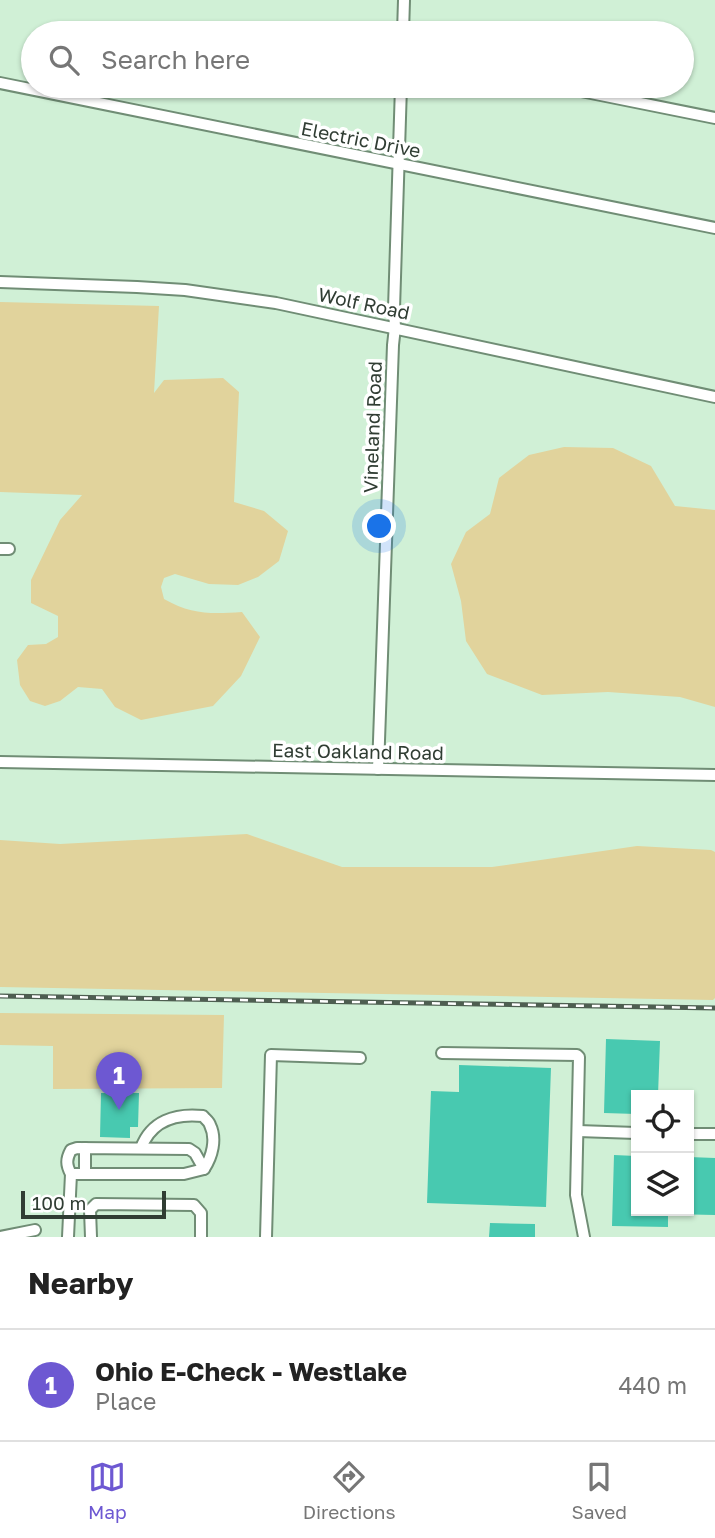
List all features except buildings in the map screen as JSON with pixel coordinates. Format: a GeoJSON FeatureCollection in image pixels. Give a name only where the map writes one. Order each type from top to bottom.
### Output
{"type":"FeatureCollection","features":[{"type":"Feature","properties":{"kind":"street"},"geometry":{"type":"LineString","coordinates":[[403,21],[404,0]]}},
{"type":"Feature","properties":{"kind":"street","name":"Electric Drive"},"geometry":{"type":"LineString","coordinates":[[0,83],[21,87]]}},
{"type":"Feature","properties":{"kind":"street","name":"Electric Drive"},"geometry":{"type":"LineString","coordinates":[[74,98],[715,228]]}},
{"type":"Feature","properties":{"kind":"street","name":"Vineland Road"},"geometry":{"type":"LineString","coordinates":[[378,769],[395,327],[401,98]]}},
{"type":"Feature","properties":{"kind":"street"},"geometry":{"type":"LineString","coordinates":[[616,98],[715,118]]}},
{"type":"Feature","properties":{"kind":"street","name":"Wolf Road"},"geometry":{"type":"LineString","coordinates":[[0,282],[137,287],[230,295],[395,327],[715,397]]}},
{"type":"Feature","properties":{"kind":"street","name":"East Oakland Road"},"geometry":{"type":"LineString","coordinates":[[0,762],[715,775]]}},
{"type":"Feature","properties":{"kind":"street"},"geometry":{"type":"LineString","coordinates":[[442,1053],[577,1055],[580,1060],[576,1195],[586,1236],[572,1237]]}},
{"type":"Feature","properties":{"kind":"street"},"geometry":{"type":"LineString","coordinates":[[265,1237],[271,1055],[360,1058]]}},
{"type":"Feature","properties":{"kind":"street"},"geometry":{"type":"LineString","coordinates":[[71,1174],[184,1174],[204,1169],[212,1156],[211,1125],[202,1116],[186,1114],[173,1118],[154,1127],[146,1135],[141,1148]]}},
{"type":"Feature","properties":{"kind":"street"},"geometry":{"type":"LineString","coordinates":[[578,1131],[631,1133]]}},
{"type":"Feature","properties":{"kind":"street"},"geometry":{"type":"LineString","coordinates":[[694,1134],[715,1135]]}},
{"type":"Feature","properties":{"kind":"street"},"geometry":{"type":"LineString","coordinates":[[85,1148],[85,1173]]}},
{"type":"Feature","properties":{"kind":"street"},"geometry":{"type":"LineString","coordinates":[[68,1237],[71,1174],[67,1157],[71,1150],[188,1149],[195,1153],[204,1169]]}},
{"type":"Feature","properties":{"kind":"street"},"geometry":{"type":"LineString","coordinates":[[90,1237],[90,1210],[96,1204],[108,1204],[194,1205],[201,1213],[201,1237]]}},
{"type":"Feature","properties":{"kind":"street"},"geometry":{"type":"LineString","coordinates":[[0,1237],[35,1230]]}},
{"type":"Feature","properties":{"kind":"shaded area"},"geometry":{"type":"Polygon","coordinates":[[[0,302],[159,306],[154,393],[164,380],[223,378],[239,392],[234,502],[264,511],[288,531],[279,561],[258,577],[238,585],[209,584],[175,574],[164,578],[161,587],[164,599],[193,611],[242,612],[260,637],[241,676],[213,706],[141,720],[115,707],[102,689],[78,687],[60,701],[45,706],[30,701],[20,685],[17,660],[28,645],[46,644],[58,637],[58,616],[31,603],[31,580],[60,520],[82,495],[0,492],[0,302]]]}},
{"type":"Feature","properties":{"kind":"shaded area"},"geometry":{"type":"Polygon","coordinates":[[[564,447],[613,448],[651,466],[675,506],[715,510],[715,707],[680,697],[608,692],[542,695],[487,674],[466,641],[461,601],[451,564],[466,532],[490,514],[499,478],[529,455],[564,447]]]}},
{"type":"Feature","properties":{"kind":"shaded area"},"geometry":{"type":"Polygon","coordinates":[[[247,834],[342,867],[492,867],[637,846],[711,850],[715,852],[715,998],[0,987],[0,840],[60,844],[247,834]]]}},
{"type":"Feature","properties":{"kind":"shaded area"},"geometry":{"type":"Polygon","coordinates":[[[0,1013],[224,1015],[222,1088],[53,1089],[53,1046],[0,1045],[0,1013]]]}},
{"type":"Feature","properties":{"kind":"railway"},"geometry":{"type":"LineString","coordinates":[[0,996],[715,1008]]}},
{"type":"Feature","properties":{"kind":"place","name":"Ohio E-Check - Westlake"},"geometry":{"type":"Point","coordinates":[119,1110]}}]}
